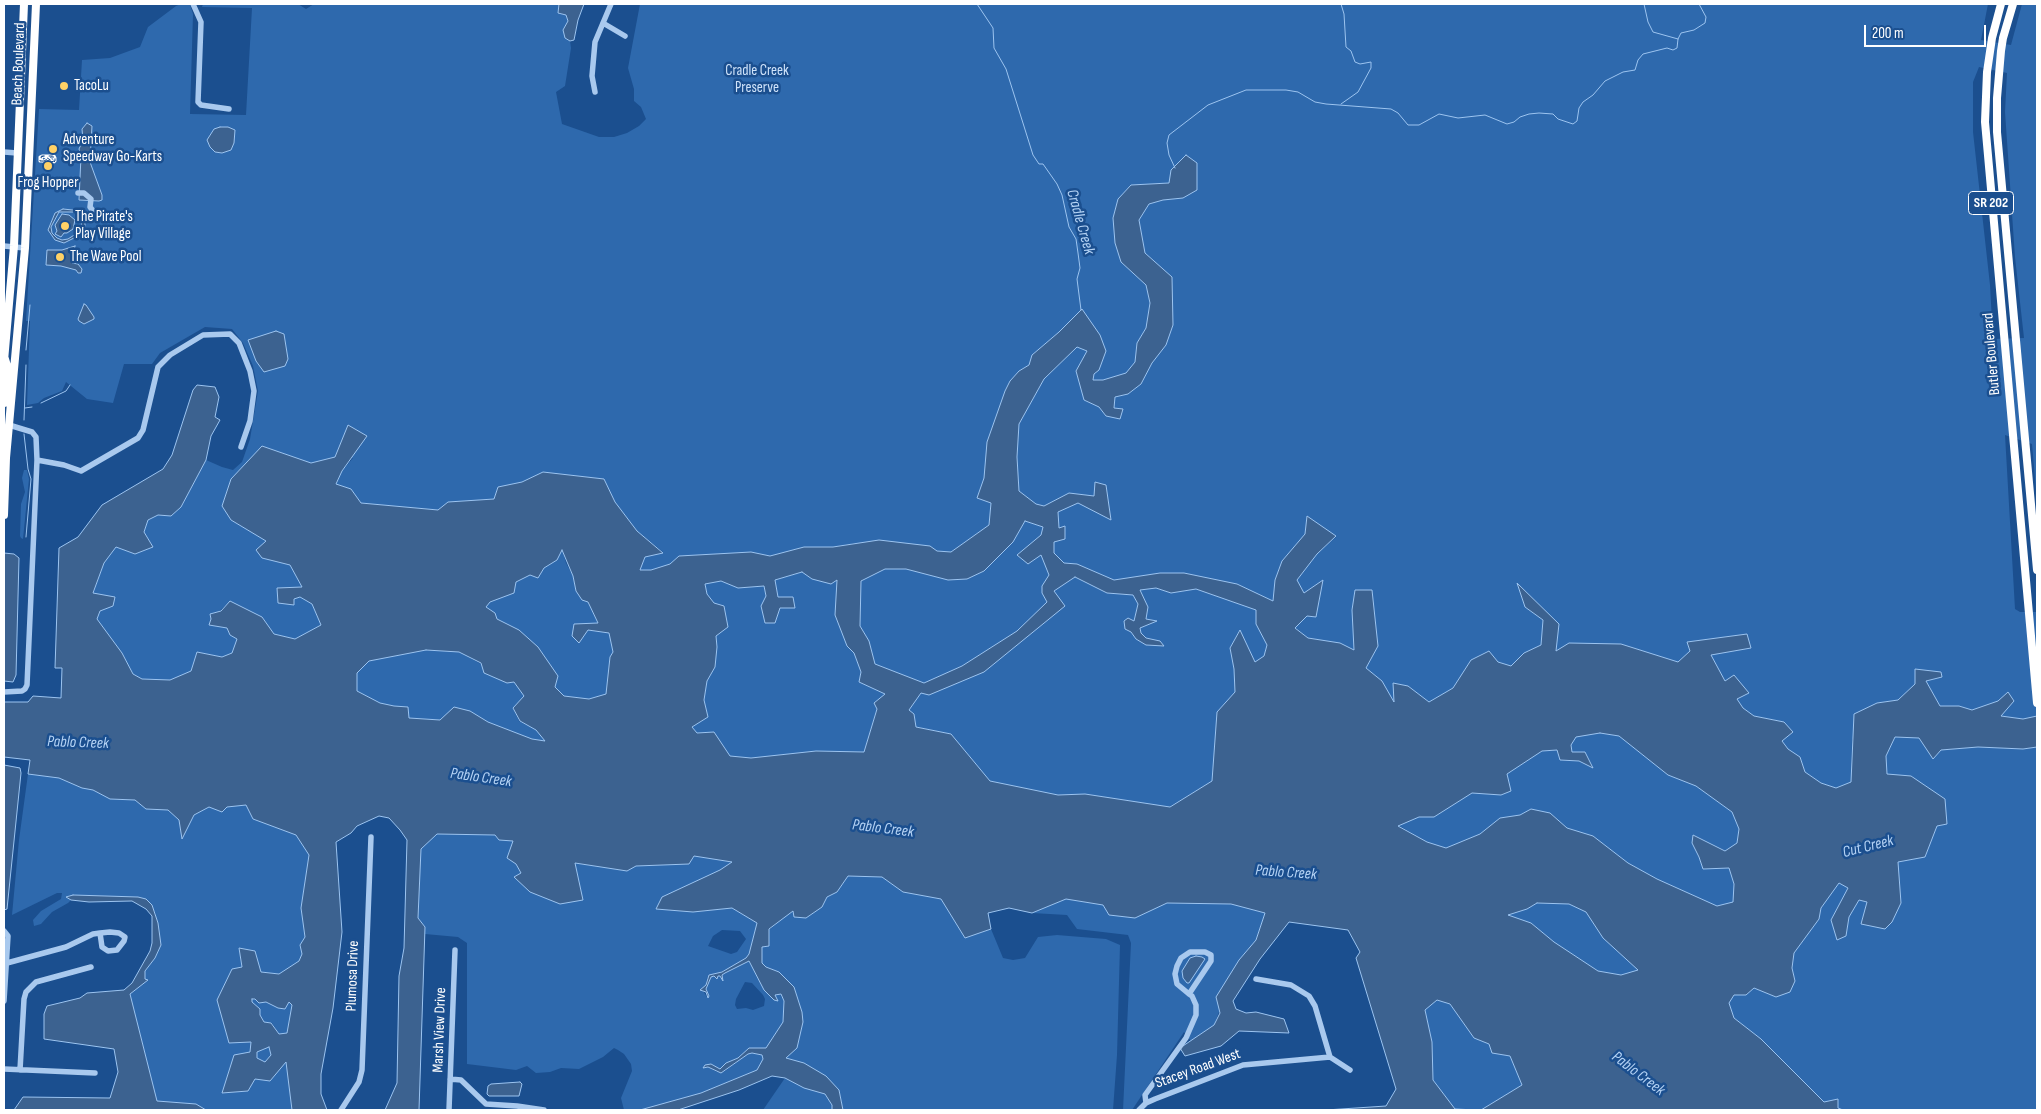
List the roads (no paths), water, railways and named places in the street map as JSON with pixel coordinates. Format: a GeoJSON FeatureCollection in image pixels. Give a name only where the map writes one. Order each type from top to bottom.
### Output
{"type":"FeatureCollection","features":[{"type":"Feature","properties":{"kind":"highway"},"geometry":{"type":"LineString","coordinates":[[4,360],[14,246],[24,4]]}},
{"type":"Feature","properties":{"kind":"highway"},"geometry":{"type":"LineString","coordinates":[[28,4],[26,42],[34,51]]}},
{"type":"Feature","properties":{"kind":"highway","name":"Beach Boulevard"},"geometry":{"type":"LineString","coordinates":[[4,515],[9,425],[25,248],[36,4]]}},
{"type":"Feature","properties":{"kind":"highway","name":"Butler Boulevard"},"geometry":{"type":"LineString","coordinates":[[2002,4],[1992,38],[1987,72],[1985,122],[2037,703]]}},
{"type":"Feature","properties":{"kind":"highway","name":"Butler Boulevard"},"geometry":{"type":"LineString","coordinates":[[2013,4],[2003,38],[1998,76],[1997,132],[2037,570]]}},
{"type":"Feature","properties":{"kind":"highway"},"geometry":{"type":"LineString","coordinates":[[22,49],[28,55],[27,100],[31,102]]}},
{"type":"Feature","properties":{"kind":"highway"},"geometry":{"type":"LineString","coordinates":[[4,356],[8,370],[4,403]]}},
{"type":"Feature","properties":{"kind":"highway"},"geometry":{"type":"LineString","coordinates":[[4,417],[9,425]]}},
{"type":"Feature","properties":{"kind":"street"},"geometry":{"type":"LineString","coordinates":[[192,4],[200,22],[198,102],[201,105],[229,109]]}},
{"type":"Feature","properties":{"kind":"street"},"geometry":{"type":"LineString","coordinates":[[595,92],[592,84],[593,52],[595,42],[611,4]]}},
{"type":"Feature","properties":{"kind":"street"},"geometry":{"type":"LineString","coordinates":[[603,23],[625,36]]}},
{"type":"Feature","properties":{"kind":"street"},"geometry":{"type":"LineString","coordinates":[[4,152],[17,153]]}},
{"type":"Feature","properties":{"kind":"street"},"geometry":{"type":"LineString","coordinates":[[78,193],[84,193],[91,199],[90,207],[94,212]]}},
{"type":"Feature","properties":{"kind":"street"},"geometry":{"type":"LineString","coordinates":[[4,246],[25,248]]}},
{"type":"Feature","properties":{"kind":"street"},"geometry":{"type":"LineString","coordinates":[[37,460],[64,464],[81,471],[138,438],[143,430],[158,366],[163,360],[203,335],[230,334],[239,344],[250,371],[254,392],[250,421],[241,447]]}},
{"type":"Feature","properties":{"kind":"street"},"geometry":{"type":"LineString","coordinates":[[4,692],[22,691],[27,686],[37,460],[36,437],[32,432],[9,425]]}},
{"type":"Feature","properties":{"kind":"street","name":"Plumosa Drive"},"geometry":{"type":"LineString","coordinates":[[341,1110],[358,1082],[363,1062],[371,837]]}},
{"type":"Feature","properties":{"kind":"street"},"geometry":{"type":"LineString","coordinates":[[4,932],[8,936],[4,1002]]}},
{"type":"Feature","properties":{"kind":"street"},"geometry":{"type":"LineString","coordinates":[[7,963],[66,946],[100,933],[119,933],[124,937],[124,941],[117,950],[108,951],[102,947],[100,933]]}},
{"type":"Feature","properties":{"kind":"street","name":"Marsh View Drive"},"geometry":{"type":"LineString","coordinates":[[449,1110],[455,950]]}},
{"type":"Feature","properties":{"kind":"street"},"geometry":{"type":"LineString","coordinates":[[1146,1103],[1145,1094],[1191,1028],[1196,1015],[1196,1005],[1189,994],[1177,984],[1176,966],[1181,958],[1190,952],[1205,952],[1211,955],[1211,961],[1189,994]]}},
{"type":"Feature","properties":{"kind":"street"},"geometry":{"type":"LineString","coordinates":[[20,1070],[26,992],[36,982],[91,967]]}},
{"type":"Feature","properties":{"kind":"street"},"geometry":{"type":"LineString","coordinates":[[1256,979],[1291,985],[1309,996],[1315,1006],[1330,1057],[1350,1070]]}},
{"type":"Feature","properties":{"kind":"street","name":"Stacey Road West"},"geometry":{"type":"LineString","coordinates":[[1139,1110],[1146,1103],[1248,1063],[1330,1057]]}},
{"type":"Feature","properties":{"kind":"street"},"geometry":{"type":"LineString","coordinates":[[4,1069],[95,1073]]}},
{"type":"Feature","properties":{"kind":"street"},"geometry":{"type":"LineString","coordinates":[[450,1079],[461,1080],[486,1104],[544,1110]]}},
{"type":"Feature","properties":{"kind":"water"},"geometry":{"type":"Polygon","coordinates":[[[559,4],[584,4],[574,40],[570,41],[565,38],[563,30],[568,21],[566,15],[558,13],[559,4]]]}},
{"type":"Feature","properties":{"kind":"water"},"geometry":{"type":"Polygon","coordinates":[[[87,123],[92,126],[90,162],[102,195],[102,200],[99,201],[79,200],[81,156],[79,149],[83,140],[82,129],[87,123]]]}},
{"type":"Feature","properties":{"kind":"water"},"geometry":{"type":"Polygon","coordinates":[[[228,127],[235,130],[234,143],[231,150],[222,153],[215,152],[207,140],[214,129],[228,127]]]}},
{"type":"Feature","properties":{"kind":"water"},"geometry":{"type":"Polygon","coordinates":[[[1186,155],[1197,163],[1197,190],[1183,198],[1163,200],[1149,204],[1139,220],[1145,253],[1172,277],[1173,325],[1166,345],[1152,363],[1141,384],[1128,394],[1115,397],[1114,408],[1123,409],[1120,419],[1106,416],[1099,407],[1084,400],[1076,371],[1087,351],[1077,347],[1044,379],[1019,424],[1017,457],[1019,491],[1036,504],[1044,506],[1069,493],[1094,496],[1095,482],[1106,485],[1111,520],[1078,503],[1058,512],[1059,528],[1065,526],[1065,539],[1054,542],[1054,553],[1064,563],[1077,564],[1114,580],[1160,573],[1184,573],[1237,584],[1273,601],[1275,580],[1282,561],[1305,534],[1307,516],[1336,536],[1317,554],[1297,580],[1304,593],[1323,580],[1316,617],[1307,616],[1295,628],[1308,638],[1340,643],[1354,650],[1352,610],[1355,590],[1372,590],[1378,646],[1366,668],[1382,681],[1394,702],[1393,683],[1408,686],[1429,702],[1453,688],[1471,660],[1489,651],[1498,662],[1511,666],[1524,653],[1541,645],[1543,620],[1525,607],[1517,583],[1559,624],[1556,651],[1569,643],[1621,644],[1678,662],[1690,651],[1687,642],[1747,634],[1751,648],[1711,655],[1725,681],[1734,675],[1749,693],[1737,699],[1743,708],[1754,716],[1784,722],[1793,732],[1782,741],[1788,749],[1800,757],[1805,772],[1821,783],[1836,788],[1851,782],[1854,714],[1877,703],[1898,700],[1915,684],[1915,669],[1941,672],[1942,677],[1926,681],[1940,706],[1959,706],[1972,710],[1998,701],[2008,692],[2014,701],[2001,716],[2023,719],[2037,716],[2037,747],[2023,749],[1978,747],[1941,750],[1933,759],[1919,738],[1895,737],[1886,756],[1887,774],[1911,776],[1945,799],[1947,824],[1937,826],[1925,857],[1898,862],[1901,903],[1892,922],[1885,929],[1861,924],[1867,902],[1859,900],[1849,917],[1846,936],[1837,940],[1831,920],[1848,888],[1839,883],[1821,908],[1819,919],[1794,953],[1792,968],[1795,981],[1790,992],[1776,997],[1754,988],[1746,995],[1734,995],[1729,1003],[1734,1018],[1761,1039],[1824,1102],[1838,1099],[1838,1108],[1843,1110],[1481,1110],[1522,1085],[1510,1056],[1492,1053],[1489,1044],[1474,1038],[1450,1004],[1437,1000],[1425,1010],[1432,1042],[1433,1080],[1455,1109],[1476,1110],[1326,1110],[1386,1106],[1396,1089],[1356,958],[1360,952],[1348,930],[1289,922],[1260,959],[1233,1001],[1236,1009],[1246,1013],[1256,1012],[1284,1019],[1289,1033],[1239,1031],[1221,1046],[1185,1056],[1180,1048],[1214,1025],[1220,1013],[1216,997],[1239,960],[1256,940],[1265,913],[1231,904],[1167,903],[1135,918],[1109,915],[1103,905],[1066,899],[1032,913],[1009,908],[988,913],[991,929],[965,938],[941,899],[903,892],[882,877],[848,876],[837,892],[827,897],[822,907],[806,918],[794,917],[793,911],[769,929],[769,946],[762,947],[762,963],[766,967],[779,972],[794,987],[802,1012],[803,1022],[797,1048],[786,1058],[804,1063],[826,1076],[839,1090],[843,1110],[832,1110],[832,1105],[825,1094],[804,1088],[785,1078],[772,1076],[739,1090],[678,1110],[640,1110],[701,1093],[757,1070],[763,1059],[762,1055],[752,1053],[721,1073],[708,1067],[703,1068],[705,1065],[711,1064],[720,1069],[726,1063],[738,1058],[749,1048],[766,1048],[783,1022],[784,1001],[781,994],[775,995],[778,1001],[774,1000],[764,990],[749,961],[722,975],[723,981],[720,976],[717,979],[714,976],[711,977],[706,989],[708,998],[706,992],[700,990],[706,985],[709,975],[722,972],[746,958],[749,954],[757,923],[732,908],[693,912],[656,909],[662,897],[720,870],[732,862],[694,856],[689,864],[636,866],[627,871],[575,863],[583,900],[560,904],[530,892],[514,877],[521,873],[516,864],[507,858],[513,841],[499,840],[495,835],[437,834],[421,849],[418,918],[425,927],[419,1110],[385,1110],[397,1083],[399,976],[404,948],[407,840],[389,818],[379,816],[357,826],[351,833],[336,842],[342,932],[333,1008],[321,1074],[321,1094],[327,1110],[292,1110],[286,1062],[270,1081],[255,1079],[248,1091],[222,1093],[234,1055],[250,1052],[251,1042],[229,1043],[217,1000],[232,969],[242,967],[239,948],[255,951],[261,972],[279,974],[299,961],[302,954],[300,945],[305,937],[301,908],[309,855],[296,835],[253,819],[246,805],[227,807],[222,812],[209,807],[194,815],[182,839],[179,820],[168,810],[146,809],[135,800],[110,799],[93,790],[82,788],[59,778],[28,774],[30,760],[4,757],[4,702],[28,702],[33,696],[61,698],[62,668],[55,668],[59,548],[78,537],[102,505],[163,469],[172,455],[193,390],[197,385],[215,387],[219,397],[215,417],[220,420],[211,436],[206,460],[181,507],[171,516],[158,515],[148,520],[144,532],[153,547],[135,554],[116,547],[104,563],[93,593],[115,597],[113,606],[100,611],[97,619],[122,653],[133,674],[142,679],[170,680],[191,671],[197,652],[222,657],[232,653],[237,639],[230,635],[227,628],[209,625],[210,614],[221,611],[230,601],[262,617],[274,634],[295,639],[321,625],[312,604],[300,597],[294,599],[294,605],[278,603],[277,588],[302,587],[290,565],[262,558],[256,550],[266,541],[231,520],[222,506],[231,479],[262,446],[311,463],[335,457],[348,425],[367,436],[342,471],[336,484],[351,489],[361,503],[438,510],[448,502],[494,499],[498,487],[522,482],[543,472],[604,479],[615,502],[637,531],[663,553],[645,557],[640,570],[651,570],[670,564],[679,556],[751,552],[770,556],[804,547],[833,547],[879,540],[930,546],[937,551],[951,552],[989,525],[991,503],[977,498],[984,478],[987,442],[1010,381],[1019,371],[1029,365],[1032,355],[1082,309],[1100,335],[1106,351],[1099,370],[1094,374],[1093,380],[1103,380],[1126,373],[1135,362],[1137,343],[1146,328],[1150,303],[1146,285],[1121,262],[1115,243],[1113,218],[1118,199],[1131,185],[1169,183],[1171,170],[1186,155]],[[1025,521],[1013,542],[984,571],[967,579],[948,580],[906,569],[885,569],[861,581],[860,626],[869,641],[875,664],[924,683],[962,666],[1017,631],[1047,602],[1042,593],[1042,586],[1049,575],[1041,555],[1028,564],[1017,555],[1041,535],[1043,527],[1025,521]],[[562,550],[557,560],[544,568],[538,578],[530,575],[516,582],[514,593],[490,602],[486,607],[495,613],[497,619],[519,630],[538,647],[558,676],[555,687],[564,696],[589,699],[606,694],[610,657],[613,652],[609,633],[588,630],[579,643],[572,636],[574,624],[598,623],[588,602],[582,600],[576,591],[573,576],[562,550]],[[802,572],[775,580],[778,597],[793,597],[795,608],[780,608],[775,623],[765,623],[761,606],[766,596],[764,586],[738,588],[721,581],[705,584],[707,594],[714,603],[724,606],[728,627],[716,636],[715,667],[707,681],[704,700],[708,717],[692,727],[697,733],[714,732],[730,756],[751,758],[816,751],[864,752],[877,709],[874,703],[885,694],[859,682],[861,672],[854,653],[847,646],[835,615],[837,580],[831,584],[812,579],[802,572]],[[1075,577],[1054,591],[1065,606],[984,672],[929,695],[921,693],[909,710],[914,714],[916,727],[951,734],[990,781],[1058,795],[1085,794],[1170,807],[1212,781],[1217,712],[1235,692],[1234,669],[1230,648],[1240,630],[1255,662],[1264,656],[1267,645],[1256,624],[1256,610],[1196,589],[1171,593],[1156,588],[1140,590],[1148,607],[1146,619],[1157,621],[1140,628],[1141,633],[1146,638],[1160,641],[1164,646],[1146,645],[1125,629],[1124,621],[1128,618],[1134,621],[1138,604],[1133,595],[1107,593],[1075,577]],[[426,650],[369,661],[357,673],[357,691],[380,703],[408,707],[409,718],[440,720],[454,707],[470,711],[488,722],[532,739],[545,741],[536,730],[520,721],[513,708],[524,696],[514,682],[507,683],[484,673],[481,663],[459,652],[426,650]],[[1600,733],[1576,737],[1571,745],[1572,752],[1585,752],[1593,768],[1579,761],[1560,760],[1557,750],[1542,751],[1507,774],[1511,791],[1501,795],[1472,793],[1434,817],[1419,817],[1398,826],[1427,842],[1446,848],[1480,834],[1500,818],[1520,815],[1531,809],[1550,813],[1567,828],[1593,836],[1628,863],[1657,879],[1717,906],[1733,902],[1734,884],[1729,868],[1703,869],[1692,843],[1693,835],[1725,851],[1737,843],[1739,829],[1732,812],[1696,786],[1668,775],[1619,736],[1600,733]],[[1537,903],[1527,909],[1508,915],[1531,923],[1554,942],[1598,971],[1621,975],[1638,970],[1603,938],[1586,912],[1569,904],[1537,903]],[[252,999],[252,1002],[260,1009],[260,1015],[264,1022],[271,1023],[279,1034],[287,1033],[292,1005],[289,1002],[285,1009],[278,1008],[266,1002],[259,1003],[252,999]],[[269,1047],[257,1052],[257,1058],[265,1062],[271,1055],[269,1047]]]}},
{"type":"Feature","properties":{"kind":"water"},"geometry":{"type":"Polygon","coordinates":[[[63,209],[82,211],[85,216],[85,227],[82,234],[64,243],[55,240],[48,230],[55,213],[63,209]],[[59,212],[51,227],[52,233],[57,238],[62,240],[68,239],[82,230],[81,214],[77,214],[77,212],[59,212]]]}},
{"type":"Feature","properties":{"kind":"water","name":"The Pirate's Play Village"},"geometry":{"type":"Polygon","coordinates":[[[62,214],[69,215],[75,220],[73,229],[64,233],[61,237],[55,234],[57,231],[55,225],[62,214]]]}},
{"type":"Feature","properties":{"kind":"water","name":"The Wave Pool"},"geometry":{"type":"Polygon","coordinates":[[[75,246],[72,263],[78,264],[82,269],[81,273],[61,266],[46,265],[47,250],[62,250],[75,246]]]}},
{"type":"Feature","properties":{"kind":"water"},"geometry":{"type":"Polygon","coordinates":[[[84,304],[94,319],[84,324],[78,319],[84,304]]]}},
{"type":"Feature","properties":{"kind":"water"},"geometry":{"type":"Polygon","coordinates":[[[276,331],[284,334],[288,359],[285,366],[264,372],[256,361],[248,340],[276,331]]]}},
{"type":"Feature","properties":{"kind":"water"},"geometry":{"type":"Polygon","coordinates":[[[4,553],[14,554],[19,558],[16,675],[13,682],[4,681],[4,553]]]}},
{"type":"Feature","properties":{"kind":"water"},"geometry":{"type":"Polygon","coordinates":[[[4,765],[20,768],[21,773],[7,909],[4,910],[4,765]]]}},
{"type":"Feature","properties":{"kind":"water"},"geometry":{"type":"Polygon","coordinates":[[[73,895],[138,897],[146,899],[152,905],[158,923],[161,945],[155,958],[145,971],[145,979],[148,980],[130,994],[157,1101],[196,1104],[206,1110],[14,1110],[23,1097],[110,1098],[118,1072],[114,1049],[44,1039],[44,1014],[47,1006],[80,998],[87,993],[124,990],[132,983],[150,951],[152,943],[152,916],[146,909],[132,901],[89,902],[71,900],[66,897],[73,895]]]}},
{"type":"Feature","properties":{"kind":"water"},"geometry":{"type":"Polygon","coordinates":[[[1196,956],[1205,959],[1189,983],[1187,983],[1183,978],[1182,971],[1190,958],[1196,956]]]}},
{"type":"Feature","properties":{"kind":"water"},"geometry":{"type":"Polygon","coordinates":[[[520,1082],[522,1084],[519,1096],[489,1096],[487,1094],[488,1086],[491,1084],[520,1082]]]}},
{"type":"Feature","properties":{"kind":"waterway","name":"Cradle Creek"},"geometry":{"type":"LineString","coordinates":[[977,4],[993,28],[994,48],[1006,69],[1033,155],[1039,164],[1043,164],[1062,195],[1069,227],[1076,239],[1080,268],[1077,279],[1081,310]]}},
{"type":"Feature","properties":{"kind":"waterway"},"geometry":{"type":"LineString","coordinates":[[1341,4],[1344,14],[1346,47],[1351,51],[1355,62],[1360,64],[1371,62],[1371,68],[1358,92],[1341,104]]}},
{"type":"Feature","properties":{"kind":"waterway"},"geometry":{"type":"LineString","coordinates":[[1644,4],[1648,22],[1653,32],[1678,39]]}},
{"type":"Feature","properties":{"kind":"waterway"},"geometry":{"type":"LineString","coordinates":[[1175,168],[1169,155],[1167,143],[1169,135],[1208,105],[1246,90],[1286,90],[1298,92],[1315,102],[1326,104],[1391,109],[1398,113],[1408,125],[1419,125],[1439,114],[1458,118],[1485,115],[1507,124],[1514,122],[1520,117],[1539,113],[1553,114],[1558,119],[1573,124],[1577,121],[1579,108],[1583,102],[1593,95],[1605,81],[1623,72],[1635,70],[1638,60],[1643,54],[1667,48],[1673,50],[1677,48],[1681,33],[1694,30],[1705,23],[1706,17],[1699,4]]}},
{"type":"Feature","properties":{"kind":"waterway"},"geometry":{"type":"LineString","coordinates":[[96,260],[95,253],[99,255],[98,259]]}},
{"type":"Feature","properties":{"kind":"waterway"},"geometry":{"type":"LineString","coordinates":[[26,350],[30,305]]}},
{"type":"Feature","properties":{"kind":"waterway"},"geometry":{"type":"LineString","coordinates":[[24,420],[26,365]]}},
{"type":"Feature","properties":{"kind":"waterway"},"geometry":{"type":"LineString","coordinates":[[41,403],[66,391],[70,385]]}},
{"type":"Feature","properties":{"kind":"waterway"},"geometry":{"type":"LineString","coordinates":[[25,408],[32,407]]}},
{"type":"Feature","properties":{"kind":"waterway"},"geometry":{"type":"LineString","coordinates":[[24,434],[31,479],[26,537]]}},
{"type":"Feature","properties":{"kind":"railway"},"geometry":{"type":"LineString","coordinates":[[51,162],[40,161],[40,157],[42,156],[54,156],[55,158],[55,161],[54,162],[52,161],[44,156],[41,157],[42,161],[44,161],[51,157],[54,157],[55,160],[54,161],[51,162]]}},
{"type":"Feature","properties":{"kind":"place","name":"TacoLu"},"geometry":{"type":"Point","coordinates":[64,86]}},
{"type":"Feature","properties":{"kind":"place","name":"Adventure Speedway Go-Karts"},"geometry":{"type":"Point","coordinates":[53,149]}},
{"type":"Feature","properties":{"kind":"place","name":"Frog Hopper"},"geometry":{"type":"Point","coordinates":[48,166]}},
{"type":"Feature","properties":{"kind":"place","name":"The Pirate's Play Village"},"geometry":{"type":"Point","coordinates":[65,226]}},
{"type":"Feature","properties":{"kind":"place","name":"The Wave Pool"},"geometry":{"type":"Point","coordinates":[60,257]}},
{"type":"Feature","properties":{"kind":"park label","name":"Cradle Creek Preserve"},"geometry":{"type":"Point","coordinates":[757,80]}},
{"type":"Feature","properties":{"kind":"water label","name":"Pablo Creek"},"geometry":{"type":"Point","coordinates":[78,743]}},
{"type":"Feature","properties":{"kind":"water label","name":"Pablo Creek"},"geometry":{"type":"Point","coordinates":[481,778]}},
{"type":"Feature","properties":{"kind":"water label","name":"Pablo Creek"},"geometry":{"type":"Point","coordinates":[883,829]}},
{"type":"Feature","properties":{"kind":"water label","name":"Cut Creek"},"geometry":{"type":"Point","coordinates":[1868,847]}},
{"type":"Feature","properties":{"kind":"water label","name":"Pablo Creek"},"geometry":{"type":"Point","coordinates":[1286,873]}},
{"type":"Feature","properties":{"kind":"water label","name":"Pablo Creek"},"geometry":{"type":"Point","coordinates":[1638,1074]}}]}
